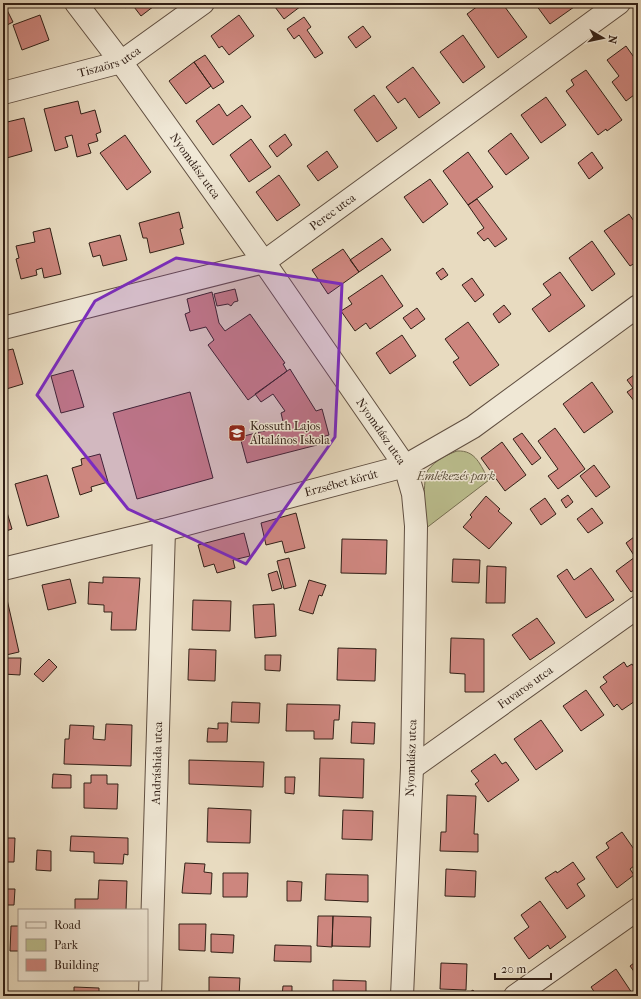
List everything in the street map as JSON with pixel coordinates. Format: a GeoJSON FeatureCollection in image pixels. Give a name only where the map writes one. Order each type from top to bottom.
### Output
{"type":"FeatureCollection","features":[{"type":"Feature","properties":{"kind":"street","name":"Nyomdász utca"},"geometry":{"type":"LineString","coordinates":[[76,3],[121,62],[264,262],[405,466],[413,494],[416,526],[412,768],[402,996]]}},
{"type":"Feature","properties":{"kind":"street","name":"Tiszaörs utca"},"geometry":{"type":"LineString","coordinates":[[3,93],[121,62],[203,3]]}},
{"type":"Feature","properties":{"kind":"street","name":"Perec utca"},"geometry":{"type":"LineString","coordinates":[[3,328],[264,262],[619,3]]}},
{"type":"Feature","properties":{"kind":"street","name":"Erzsébet körút"},"geometry":{"type":"LineString","coordinates":[[3,569],[164,530],[405,466],[473,427],[638,306]]}},
{"type":"Feature","properties":{"kind":"street","name":"Andráshida utca"},"geometry":{"type":"LineString","coordinates":[[150,996],[164,530]]}},
{"type":"Feature","properties":{"kind":"street","name":"Fuvaros utca"},"geometry":{"type":"LineString","coordinates":[[412,768],[638,607]]}},
{"type":"Feature","properties":{"kind":"street"},"geometry":{"type":"LineString","coordinates":[[515,996],[638,909]]}},
{"type":"Feature","properties":{"kind":"highlighted area"},"geometry":{"type":"Polygon","coordinates":[[[176,258],[342,284],[335,437],[246,564],[128,509],[37,395],[95,301],[176,258]]]}},
{"type":"Feature","properties":{"kind":"green space","name":"Emlékezés park"},"geometry":{"type":"Polygon","coordinates":[[[457,451],[463,451],[473,456],[480,464],[489,480],[425,529],[424,489],[428,470],[441,458],[457,451]]]}},
{"type":"Feature","properties":{"kind":"building"},"geometry":{"type":"Polygon","coordinates":[[[121,3],[131,3],[125,8],[121,3]]]}},
{"type":"Feature","properties":{"kind":"building"},"geometry":{"type":"Polygon","coordinates":[[[131,3],[158,3],[141,16],[131,3]]]}},
{"type":"Feature","properties":{"kind":"building"},"geometry":{"type":"Polygon","coordinates":[[[272,3],[305,3],[284,19],[272,3]]]}},
{"type":"Feature","properties":{"kind":"building"},"geometry":{"type":"Polygon","coordinates":[[[482,3],[502,3],[527,37],[498,58],[467,14],[482,3]]]}},
{"type":"Feature","properties":{"kind":"building"},"geometry":{"type":"Polygon","coordinates":[[[538,3],[571,3],[574,7],[550,24],[536,5],[538,3]]]}},
{"type":"Feature","properties":{"kind":"building"},"geometry":{"type":"Polygon","coordinates":[[[6,8],[13,22],[3,27],[3,10],[6,8]]]}},
{"type":"Feature","properties":{"kind":"building"},"geometry":{"type":"Polygon","coordinates":[[[40,15],[49,40],[22,50],[13,25],[40,15]]]}},
{"type":"Feature","properties":{"kind":"building"},"geometry":{"type":"Polygon","coordinates":[[[239,15],[254,36],[229,55],[222,46],[219,48],[211,36],[239,15]]]}},
{"type":"Feature","properties":{"kind":"building"},"geometry":{"type":"Polygon","coordinates":[[[304,17],[311,27],[307,30],[323,53],[315,58],[299,35],[294,39],[287,29],[304,17]]]}},
{"type":"Feature","properties":{"kind":"building"},"geometry":{"type":"Polygon","coordinates":[[[363,26],[371,37],[356,48],[348,37],[363,26]]]}},
{"type":"Feature","properties":{"kind":"building"},"geometry":{"type":"Polygon","coordinates":[[[463,35],[485,67],[463,83],[440,52],[463,35]]]}},
{"type":"Feature","properties":{"kind":"building"},"geometry":{"type":"Polygon","coordinates":[[[626,46],[638,63],[638,92],[626,101],[612,82],[619,76],[607,60],[626,46]]]}},
{"type":"Feature","properties":{"kind":"building"},"geometry":{"type":"Polygon","coordinates":[[[205,55],[224,82],[213,89],[194,62],[205,55]]]}},
{"type":"Feature","properties":{"kind":"building"},"geometry":{"type":"Polygon","coordinates":[[[194,62],[211,86],[186,104],[169,81],[194,62]]]}},
{"type":"Feature","properties":{"kind":"building"},"geometry":{"type":"Polygon","coordinates":[[[413,67],[440,103],[419,118],[405,98],[398,103],[386,87],[413,67]]]}},
{"type":"Feature","properties":{"kind":"building"},"geometry":{"type":"Polygon","coordinates":[[[586,70],[622,120],[607,131],[606,129],[598,135],[566,91],[574,85],[571,80],[586,70]]]}},
{"type":"Feature","properties":{"kind":"building"},"geometry":{"type":"Polygon","coordinates":[[[374,95],[397,128],[377,142],[354,110],[374,95]]]}},
{"type":"Feature","properties":{"kind":"building"},"geometry":{"type":"Polygon","coordinates":[[[546,97],[566,125],[541,143],[521,115],[546,97]]]}},
{"type":"Feature","properties":{"kind":"building"},"geometry":{"type":"Polygon","coordinates":[[[78,101],[81,114],[95,110],[101,132],[96,134],[98,141],[88,144],[91,153],[77,157],[72,135],[65,137],[68,147],[55,151],[44,109],[78,101]]]}},
{"type":"Feature","properties":{"kind":"building"},"geometry":{"type":"Polygon","coordinates":[[[219,104],[227,116],[242,105],[251,117],[213,145],[196,121],[219,104]]]}},
{"type":"Feature","properties":{"kind":"building"},"geometry":{"type":"Polygon","coordinates":[[[24,118],[32,151],[3,159],[3,123],[24,118]]]}},
{"type":"Feature","properties":{"kind":"building"},"geometry":{"type":"Polygon","coordinates":[[[511,133],[529,158],[506,175],[488,151],[511,133]]]}},
{"type":"Feature","properties":{"kind":"building"},"geometry":{"type":"Polygon","coordinates":[[[285,134],[292,145],[277,157],[269,146],[285,134]]]}},
{"type":"Feature","properties":{"kind":"building"},"geometry":{"type":"Polygon","coordinates":[[[125,135],[151,172],[127,190],[100,153],[125,135]]]}},
{"type":"Feature","properties":{"kind":"building"},"geometry":{"type":"Polygon","coordinates":[[[251,139],[271,167],[249,182],[230,155],[251,139]]]}},
{"type":"Feature","properties":{"kind":"building"},"geometry":{"type":"Polygon","coordinates":[[[327,151],[338,167],[318,181],[307,166],[327,151]]]}},
{"type":"Feature","properties":{"kind":"building"},"geometry":{"type":"Polygon","coordinates":[[[468,152],[493,187],[468,205],[443,171],[468,152]]]}},
{"type":"Feature","properties":{"kind":"building"},"geometry":{"type":"Polygon","coordinates":[[[592,152],[603,168],[589,179],[578,163],[592,152]]]}},
{"type":"Feature","properties":{"kind":"building"},"geometry":{"type":"Polygon","coordinates":[[[279,175],[300,205],[277,221],[256,192],[279,175]]]}},
{"type":"Feature","properties":{"kind":"building"},"geometry":{"type":"Polygon","coordinates":[[[430,179],[448,204],[423,223],[404,197],[430,179]]]}},
{"type":"Feature","properties":{"kind":"building"},"geometry":{"type":"Polygon","coordinates":[[[477,199],[507,239],[495,247],[488,238],[484,241],[477,233],[484,228],[468,205],[477,199]]]}},
{"type":"Feature","properties":{"kind":"building"},"geometry":{"type":"Polygon","coordinates":[[[179,212],[183,228],[180,229],[184,244],[150,253],[147,238],[143,238],[139,223],[179,212]]]}},
{"type":"Feature","properties":{"kind":"building"},"geometry":{"type":"Polygon","coordinates":[[[629,214],[638,227],[638,261],[630,266],[604,231],[629,214]]]}},
{"type":"Feature","properties":{"kind":"building"},"geometry":{"type":"Polygon","coordinates":[[[50,228],[61,274],[44,278],[42,268],[36,270],[37,275],[21,279],[16,259],[19,258],[16,246],[35,242],[33,232],[50,228]]]}},
{"type":"Feature","properties":{"kind":"building"},"geometry":{"type":"Polygon","coordinates":[[[120,235],[127,260],[103,266],[100,255],[93,257],[89,243],[120,235]]]}},
{"type":"Feature","properties":{"kind":"building"},"geometry":{"type":"Polygon","coordinates":[[[382,238],[391,250],[359,272],[350,260],[382,238]]]}},
{"type":"Feature","properties":{"kind":"building"},"geometry":{"type":"Polygon","coordinates":[[[592,241],[615,274],[592,291],[569,258],[592,241]]]}},
{"type":"Feature","properties":{"kind":"building"},"geometry":{"type":"Polygon","coordinates":[[[343,249],[359,272],[328,294],[312,270],[343,249]]]}},
{"type":"Feature","properties":{"kind":"building"},"geometry":{"type":"Polygon","coordinates":[[[443,268],[448,275],[441,280],[436,273],[443,268]]]}},
{"type":"Feature","properties":{"kind":"building"},"geometry":{"type":"Polygon","coordinates":[[[560,272],[585,306],[549,332],[532,309],[551,295],[543,284],[560,272]]]}},
{"type":"Feature","properties":{"kind":"building"},"geometry":{"type":"Polygon","coordinates":[[[382,275],[403,306],[370,329],[366,323],[355,331],[341,311],[352,304],[348,298],[382,275]]]}},
{"type":"Feature","properties":{"kind":"building"},"geometry":{"type":"Polygon","coordinates":[[[472,278],[484,295],[475,302],[462,285],[472,278]]]}},
{"type":"Feature","properties":{"kind":"building"},"geometry":{"type":"Polygon","coordinates":[[[235,289],[238,301],[234,302],[231,306],[228,304],[217,306],[214,294],[235,289]]]}},
{"type":"Feature","properties":{"kind":"building"},"geometry":{"type":"Polygon","coordinates":[[[212,292],[219,323],[225,331],[250,314],[285,363],[283,364],[287,371],[248,400],[208,345],[214,340],[206,327],[190,331],[185,314],[190,312],[187,299],[212,292]]]}},
{"type":"Feature","properties":{"kind":"building"},"geometry":{"type":"Polygon","coordinates":[[[504,305],[511,314],[499,323],[493,314],[504,305]]]}},
{"type":"Feature","properties":{"kind":"building"},"geometry":{"type":"Polygon","coordinates":[[[417,308],[425,319],[411,329],[403,318],[417,308]]]}},
{"type":"Feature","properties":{"kind":"building"},"geometry":{"type":"Polygon","coordinates":[[[468,322],[499,365],[470,386],[453,362],[459,358],[445,339],[468,322]]]}},
{"type":"Feature","properties":{"kind":"building"},"geometry":{"type":"Polygon","coordinates":[[[402,335],[416,356],[390,374],[376,353],[402,335]]]}},
{"type":"Feature","properties":{"kind":"building"},"geometry":{"type":"Polygon","coordinates":[[[13,349],[23,384],[3,390],[3,351],[13,349]]]}},
{"type":"Feature","properties":{"kind":"building"},"geometry":{"type":"Polygon","coordinates":[[[290,369],[316,411],[322,409],[329,435],[315,439],[317,445],[247,463],[240,437],[284,426],[281,413],[285,411],[273,394],[261,402],[255,394],[290,369]]]}},
{"type":"Feature","properties":{"kind":"building"},"geometry":{"type":"Polygon","coordinates":[[[73,370],[84,407],[61,413],[51,376],[73,370]]]}},
{"type":"Feature","properties":{"kind":"building"},"geometry":{"type":"Polygon","coordinates":[[[638,372],[638,406],[627,392],[633,388],[627,380],[638,372]]]}},
{"type":"Feature","properties":{"kind":"building"},"geometry":{"type":"Polygon","coordinates":[[[592,382],[613,412],[584,433],[563,404],[592,382]]]}},
{"type":"Feature","properties":{"kind":"building"},"geometry":{"type":"Polygon","coordinates":[[[190,392],[213,478],[137,499],[113,413],[190,392]]]}},
{"type":"Feature","properties":{"kind":"building"},"geometry":{"type":"Polygon","coordinates":[[[555,428],[585,469],[558,489],[548,476],[558,469],[538,441],[555,428]]]}},
{"type":"Feature","properties":{"kind":"building"},"geometry":{"type":"Polygon","coordinates":[[[522,433],[541,458],[532,465],[513,439],[522,433]]]}},
{"type":"Feature","properties":{"kind":"building"},"geometry":{"type":"Polygon","coordinates":[[[502,442],[526,475],[505,491],[481,458],[502,442]]]}},
{"type":"Feature","properties":{"kind":"building"},"geometry":{"type":"Polygon","coordinates":[[[100,454],[108,482],[91,487],[92,491],[80,495],[72,468],[82,465],[81,459],[100,454]]]}},
{"type":"Feature","properties":{"kind":"building"},"geometry":{"type":"Polygon","coordinates":[[[594,465],[610,487],[596,497],[580,476],[594,465]]]}},
{"type":"Feature","properties":{"kind":"building"},"geometry":{"type":"Polygon","coordinates":[[[47,475],[59,517],[27,526],[15,484],[47,475]]]}},
{"type":"Feature","properties":{"kind":"building"},"geometry":{"type":"Polygon","coordinates":[[[568,495],[573,502],[566,508],[561,500],[568,495]]]}},
{"type":"Feature","properties":{"kind":"building"},"geometry":{"type":"Polygon","coordinates":[[[486,496],[500,509],[498,511],[512,523],[489,549],[463,527],[472,517],[470,515],[486,496]]]}},
{"type":"Feature","properties":{"kind":"building"},"geometry":{"type":"Polygon","coordinates":[[[545,498],[556,514],[541,525],[530,509],[545,498]]]}},
{"type":"Feature","properties":{"kind":"building"},"geometry":{"type":"Polygon","coordinates":[[[3,499],[12,529],[3,532],[3,499]]]}},
{"type":"Feature","properties":{"kind":"building"},"geometry":{"type":"Polygon","coordinates":[[[592,508],[603,523],[588,533],[577,519],[592,508]]]}},
{"type":"Feature","properties":{"kind":"building"},"geometry":{"type":"Polygon","coordinates":[[[296,513],[305,548],[285,553],[282,541],[266,545],[261,523],[296,513]]]}},
{"type":"Feature","properties":{"kind":"building"},"geometry":{"type":"Polygon","coordinates":[[[244,533],[250,556],[233,560],[235,568],[217,573],[214,564],[204,567],[198,545],[244,533]]]}},
{"type":"Feature","properties":{"kind":"building"},"geometry":{"type":"Polygon","coordinates":[[[638,534],[638,587],[631,592],[616,571],[635,557],[626,543],[638,534]]]}},
{"type":"Feature","properties":{"kind":"building"},"geometry":{"type":"Polygon","coordinates":[[[342,539],[387,540],[386,574],[341,573],[342,539]]]}},
{"type":"Feature","properties":{"kind":"building"},"geometry":{"type":"Polygon","coordinates":[[[289,558],[296,586],[284,589],[277,561],[289,558]]]}},
{"type":"Feature","properties":{"kind":"building"},"geometry":{"type":"Polygon","coordinates":[[[453,559],[480,560],[479,583],[452,582],[453,559]]]}},
{"type":"Feature","properties":{"kind":"building"},"geometry":{"type":"Polygon","coordinates":[[[487,566],[506,567],[505,603],[486,603],[487,566]]]}},
{"type":"Feature","properties":{"kind":"building"},"geometry":{"type":"Polygon","coordinates":[[[591,568],[614,600],[586,618],[557,576],[567,569],[574,580],[591,568]]]}},
{"type":"Feature","properties":{"kind":"building"},"geometry":{"type":"Polygon","coordinates":[[[277,571],[282,588],[272,591],[268,574],[277,571]]]}},
{"type":"Feature","properties":{"kind":"building"},"geometry":{"type":"Polygon","coordinates":[[[103,577],[140,578],[136,630],[111,630],[112,612],[104,612],[104,605],[88,604],[89,582],[103,583],[103,577]]]}},
{"type":"Feature","properties":{"kind":"building"},"geometry":{"type":"Polygon","coordinates":[[[70,579],[76,603],[48,610],[42,585],[70,579]]]}},
{"type":"Feature","properties":{"kind":"building"},"geometry":{"type":"Polygon","coordinates":[[[309,580],[326,585],[322,596],[319,595],[313,614],[299,610],[309,580]]]}},
{"type":"Feature","properties":{"kind":"building"},"geometry":{"type":"Polygon","coordinates":[[[6,595],[19,652],[6,655],[3,644],[3,596],[6,595]]]}},
{"type":"Feature","properties":{"kind":"building"},"geometry":{"type":"Polygon","coordinates":[[[193,600],[231,601],[230,631],[192,630],[193,600]]]}},
{"type":"Feature","properties":{"kind":"building"},"geometry":{"type":"Polygon","coordinates":[[[274,604],[276,636],[255,638],[253,605],[274,604]]]}},
{"type":"Feature","properties":{"kind":"building"},"geometry":{"type":"Polygon","coordinates":[[[537,618],[555,643],[530,660],[512,635],[537,618]]]}},
{"type":"Feature","properties":{"kind":"building"},"geometry":{"type":"Polygon","coordinates":[[[451,638],[484,639],[484,692],[465,692],[465,674],[450,673],[451,638]]]}},
{"type":"Feature","properties":{"kind":"building"},"geometry":{"type":"Polygon","coordinates":[[[338,648],[376,649],[375,681],[337,680],[338,648]]]}},
{"type":"Feature","properties":{"kind":"building"},"geometry":{"type":"Polygon","coordinates":[[[189,649],[216,650],[215,681],[188,680],[189,649]]]}},
{"type":"Feature","properties":{"kind":"building"},"geometry":{"type":"Polygon","coordinates":[[[265,655],[281,655],[280,671],[265,670],[265,655]]]}},
{"type":"Feature","properties":{"kind":"building"},"geometry":{"type":"Polygon","coordinates":[[[3,658],[21,658],[20,675],[3,674],[3,658]]]}},
{"type":"Feature","properties":{"kind":"building"},"geometry":{"type":"Polygon","coordinates":[[[49,659],[57,667],[43,682],[34,674],[49,659]]]}},
{"type":"Feature","properties":{"kind":"building"},"geometry":{"type":"Polygon","coordinates":[[[624,662],[627,667],[632,664],[638,673],[638,699],[622,710],[617,704],[614,707],[600,687],[607,682],[603,677],[624,662]]]}},
{"type":"Feature","properties":{"kind":"building"},"geometry":{"type":"Polygon","coordinates":[[[586,690],[604,715],[581,731],[563,706],[586,690]]]}},
{"type":"Feature","properties":{"kind":"building"},"geometry":{"type":"Polygon","coordinates":[[[232,702],[260,703],[259,723],[231,722],[232,702]]]}},
{"type":"Feature","properties":{"kind":"building"},"geometry":{"type":"Polygon","coordinates":[[[287,704],[340,705],[339,720],[334,720],[333,739],[314,739],[314,731],[286,731],[287,704]]]}},
{"type":"Feature","properties":{"kind":"building"},"geometry":{"type":"Polygon","coordinates":[[[541,720],[563,751],[536,770],[514,739],[541,720]]]}},
{"type":"Feature","properties":{"kind":"building"},"geometry":{"type":"Polygon","coordinates":[[[352,722],[375,723],[374,744],[351,743],[352,722]]]}},
{"type":"Feature","properties":{"kind":"building"},"geometry":{"type":"Polygon","coordinates":[[[218,723],[228,723],[227,742],[207,742],[208,728],[218,729],[218,723]]]}},
{"type":"Feature","properties":{"kind":"building"},"geometry":{"type":"Polygon","coordinates":[[[106,724],[132,725],[131,766],[64,764],[65,739],[69,739],[70,725],[94,726],[93,739],[105,740],[106,724]]]}},
{"type":"Feature","properties":{"kind":"building"},"geometry":{"type":"Polygon","coordinates":[[[495,754],[502,764],[506,762],[519,780],[488,802],[475,784],[479,781],[471,771],[495,754]]]}},
{"type":"Feature","properties":{"kind":"building"},"geometry":{"type":"Polygon","coordinates":[[[320,758],[364,759],[363,798],[319,796],[320,758]]]}},
{"type":"Feature","properties":{"kind":"building"},"geometry":{"type":"Polygon","coordinates":[[[189,760],[264,762],[263,787],[189,784],[189,760]]]}},
{"type":"Feature","properties":{"kind":"building"},"geometry":{"type":"Polygon","coordinates":[[[53,774],[71,775],[71,788],[52,788],[53,774]]]}},
{"type":"Feature","properties":{"kind":"building"},"geometry":{"type":"Polygon","coordinates":[[[91,775],[107,775],[107,784],[118,784],[117,809],[84,808],[84,783],[91,783],[91,775]]]}},
{"type":"Feature","properties":{"kind":"building"},"geometry":{"type":"Polygon","coordinates":[[[285,777],[295,777],[294,794],[285,793],[285,777]]]}},
{"type":"Feature","properties":{"kind":"building"},"geometry":{"type":"Polygon","coordinates":[[[447,795],[476,796],[474,834],[478,834],[478,852],[440,851],[441,832],[446,832],[447,795]]]}},
{"type":"Feature","properties":{"kind":"building"},"geometry":{"type":"Polygon","coordinates":[[[208,808],[251,810],[250,843],[207,842],[208,808]]]}},
{"type":"Feature","properties":{"kind":"building"},"geometry":{"type":"Polygon","coordinates":[[[343,810],[373,811],[372,840],[342,839],[343,810]]]}},
{"type":"Feature","properties":{"kind":"building"},"geometry":{"type":"Polygon","coordinates":[[[622,832],[638,855],[638,863],[630,869],[634,875],[617,888],[596,857],[609,848],[606,843],[622,832]]]}},
{"type":"Feature","properties":{"kind":"building"},"geometry":{"type":"Polygon","coordinates":[[[71,836],[128,838],[128,855],[124,854],[123,864],[94,863],[94,852],[70,851],[71,836]]]}},
{"type":"Feature","properties":{"kind":"building"},"geometry":{"type":"Polygon","coordinates":[[[3,838],[15,838],[14,862],[3,862],[3,838]]]}},
{"type":"Feature","properties":{"kind":"building"},"geometry":{"type":"Polygon","coordinates":[[[37,850],[51,851],[51,871],[36,870],[37,850]]]}},
{"type":"Feature","properties":{"kind":"building"},"geometry":{"type":"Polygon","coordinates":[[[573,862],[585,879],[577,884],[585,896],[567,909],[545,878],[556,871],[557,873],[573,862]]]}},
{"type":"Feature","properties":{"kind":"building"},"geometry":{"type":"Polygon","coordinates":[[[185,863],[205,864],[204,872],[212,873],[211,894],[182,893],[185,863]]]}},
{"type":"Feature","properties":{"kind":"building"},"geometry":{"type":"Polygon","coordinates":[[[446,869],[476,871],[475,897],[445,896],[446,869]]]}},
{"type":"Feature","properties":{"kind":"building"},"geometry":{"type":"Polygon","coordinates":[[[223,873],[248,873],[247,897],[223,897],[223,873]]]}},
{"type":"Feature","properties":{"kind":"building"},"geometry":{"type":"Polygon","coordinates":[[[326,874],[368,875],[368,902],[325,900],[326,874]]]}},
{"type":"Feature","properties":{"kind":"building"},"geometry":{"type":"Polygon","coordinates":[[[99,880],[127,881],[126,909],[75,909],[75,899],[98,899],[99,880]]]}},
{"type":"Feature","properties":{"kind":"building"},"geometry":{"type":"Polygon","coordinates":[[[287,881],[302,882],[301,901],[287,901],[287,881]]]}},
{"type":"Feature","properties":{"kind":"building"},"geometry":{"type":"Polygon","coordinates":[[[3,889],[15,889],[14,905],[3,905],[3,889]]]}},
{"type":"Feature","properties":{"kind":"building"},"geometry":{"type":"Polygon","coordinates":[[[540,901],[566,937],[550,949],[548,945],[529,959],[514,938],[529,927],[521,915],[540,901]]]}},
{"type":"Feature","properties":{"kind":"building"},"geometry":{"type":"Polygon","coordinates":[[[318,916],[333,916],[332,947],[317,946],[318,916]]]}},
{"type":"Feature","properties":{"kind":"building"},"geometry":{"type":"Polygon","coordinates":[[[333,916],[371,917],[370,947],[332,946],[333,916]]]}},
{"type":"Feature","properties":{"kind":"building"},"geometry":{"type":"Polygon","coordinates":[[[179,924],[206,924],[205,951],[179,950],[179,924]]]}},
{"type":"Feature","properties":{"kind":"building"},"geometry":{"type":"Polygon","coordinates":[[[11,926],[18,926],[18,951],[10,951],[11,926]]]}},
{"type":"Feature","properties":{"kind":"building"},"geometry":{"type":"Polygon","coordinates":[[[211,934],[234,935],[233,953],[211,952],[211,934]]]}},
{"type":"Feature","properties":{"kind":"building"},"geometry":{"type":"Polygon","coordinates":[[[275,945],[311,946],[311,962],[274,961],[275,945]]]}},
{"type":"Feature","properties":{"kind":"building"},"geometry":{"type":"Polygon","coordinates":[[[638,960],[638,977],[630,966],[638,960]]]}},
{"type":"Feature","properties":{"kind":"building"},"geometry":{"type":"Polygon","coordinates":[[[441,963],[467,964],[466,990],[440,989],[441,963]]]}},
{"type":"Feature","properties":{"kind":"building"},"geometry":{"type":"Polygon","coordinates":[[[616,969],[632,993],[627,996],[597,996],[591,987],[616,969]]]}},
{"type":"Feature","properties":{"kind":"building"},"geometry":{"type":"Polygon","coordinates":[[[209,977],[240,978],[239,996],[209,996],[209,977]]]}},
{"type":"Feature","properties":{"kind":"building"},"geometry":{"type":"Polygon","coordinates":[[[333,980],[366,981],[366,996],[333,996],[333,980]]]}},
{"type":"Feature","properties":{"kind":"building"},"geometry":{"type":"Polygon","coordinates":[[[283,986],[292,986],[292,996],[282,996],[283,986]]]}},
{"type":"Feature","properties":{"kind":"building"},"geometry":{"type":"Polygon","coordinates":[[[74,987],[99,988],[99,996],[74,996],[74,987]]]}},
{"type":"Feature","properties":{"kind":"building"},"geometry":{"type":"Polygon","coordinates":[[[473,990],[477,996],[464,996],[473,990]]]}},
{"type":"Feature","properties":{"kind":"place","name":"Kossuth Lajos Általános Iskola"},"geometry":{"type":"Point","coordinates":[237,433]}}]}
